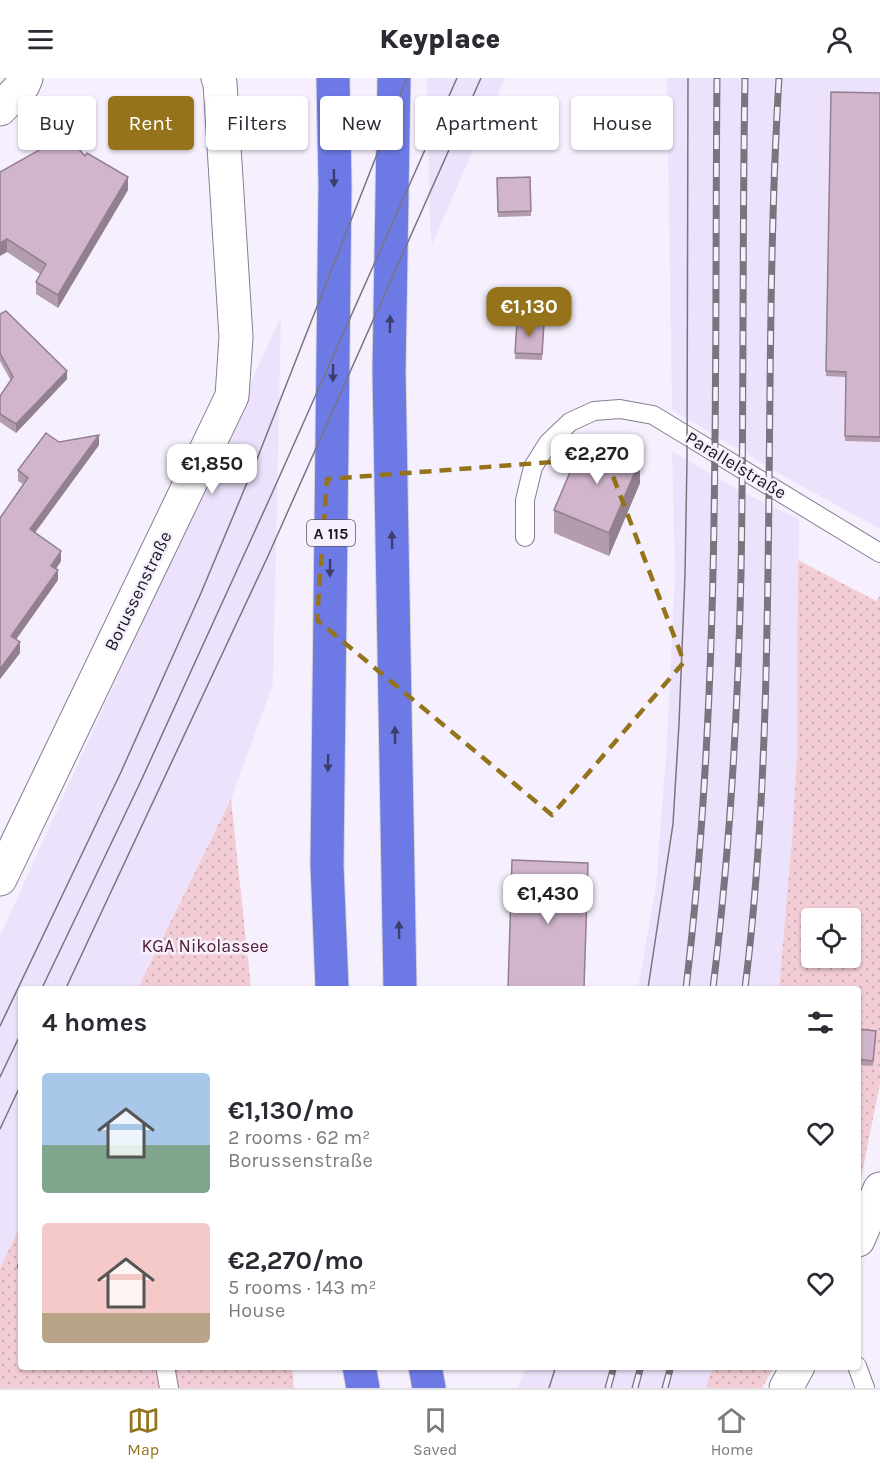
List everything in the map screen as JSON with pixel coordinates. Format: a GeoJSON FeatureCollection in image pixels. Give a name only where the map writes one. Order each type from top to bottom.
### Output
{"type":"FeatureCollection","features":[{"type":"Feature","properties":{"kind":"highway","name":"A 115"},"geometry":{"type":"LineString","coordinates":[[332,986],[327,865],[335,184],[333,78]]}},
{"type":"Feature","properties":{"kind":"highway"},"geometry":{"type":"LineString","coordinates":[[394,78],[389,371],[400,986]]}},
{"type":"Feature","properties":{"kind":"highway"},"geometry":{"type":"LineString","coordinates":[[360,1370],[363,1388]]}},
{"type":"Feature","properties":{"kind":"highway"},"geometry":{"type":"LineString","coordinates":[[426,1370],[429,1388]]}},
{"type":"Feature","properties":{"kind":"street"},"geometry":{"type":"LineString","coordinates":[[0,109],[23,85],[26,78]]}},
{"type":"Feature","properties":{"kind":"street","name":"Borussenstraße"},"geometry":{"type":"LineString","coordinates":[[0,879],[232,396],[236,337],[218,78]]}},
{"type":"Feature","properties":{"kind":"street"},"geometry":{"type":"LineString","coordinates":[[861,1233],[880,1189]]}},
{"type":"Feature","properties":{"kind":"street"},"geometry":{"type":"LineString","coordinates":[[786,1388],[796,1370]]}},
{"type":"Feature","properties":{"kind":"lane","name":"Parallelstraße"},"geometry":{"type":"LineString","coordinates":[[525,537],[525,500],[533,467],[548,443],[570,422],[594,411],[620,409],[652,415],[880,553]]}},
{"type":"Feature","properties":{"kind":"lane"},"geometry":{"type":"LineString","coordinates":[[166,1370],[170,1388]]}},
{"type":"Feature","properties":{"kind":"lane"},"geometry":{"type":"LineString","coordinates":[[858,1370],[865,1388]]}},
{"type":"Feature","properties":{"kind":"highlighted area"},"geometry":{"type":"Polygon","coordinates":[[[606,458],[684,662],[552,815],[317,620],[327,479],[606,458]]]}},
{"type":"Feature","properties":{"kind":"shaded area"},"geometry":{"type":"Polygon","coordinates":[[[427,78],[505,78],[497,96],[427,96],[427,78]]]}},
{"type":"Feature","properties":{"kind":"shaded area"},"geometry":{"type":"Polygon","coordinates":[[[667,78],[880,78],[880,529],[672,410],[668,150],[673,150],[673,96],[667,96],[667,78]]]}},
{"type":"Feature","properties":{"kind":"shaded area"},"geometry":{"type":"Polygon","coordinates":[[[428,150],[473,150],[432,244],[428,150]]]}},
{"type":"Feature","properties":{"kind":"shaded area"},"geometry":{"type":"Polygon","coordinates":[[[281,316],[273,684],[231,799],[139,986],[18,986],[18,1231],[0,1268],[0,936],[281,316]]]}},
{"type":"Feature","properties":{"kind":"shaded area"},"geometry":{"type":"Polygon","coordinates":[[[672,451],[742,492],[799,519],[797,754],[779,986],[638,986],[656,886],[667,744],[675,573],[672,451]]]}},
{"type":"Feature","properties":{"kind":"shaded area"},"geometry":{"type":"Polygon","coordinates":[[[525,1370],[712,1370],[706,1388],[518,1388],[525,1370]]]}},
{"type":"Feature","properties":{"kind":"green space"},"geometry":{"type":"Polygon","coordinates":[[[798,560],[876,601],[880,596],[880,1083],[861,1179],[861,986],[779,986],[797,754],[798,560]]]}},
{"type":"Feature","properties":{"kind":"green space","name":"KGA Nikolassee"},"geometry":{"type":"Polygon","coordinates":[[[231,799],[251,986],[139,986],[231,799]]]}},
{"type":"Feature","properties":{"kind":"green space"},"geometry":{"type":"Polygon","coordinates":[[[18,1231],[18,1370],[292,1370],[294,1388],[0,1388],[0,1268],[18,1231]]]}},
{"type":"Feature","properties":{"kind":"green space"},"geometry":{"type":"Polygon","coordinates":[[[712,1370],[772,1370],[762,1388],[706,1387],[712,1370]]]}},
{"type":"Feature","properties":{"kind":"building"},"geometry":{"type":"Polygon","coordinates":[[[831,92],[880,93],[880,437],[845,436],[846,372],[826,371],[831,92]]]}},
{"type":"Feature","properties":{"kind":"building"},"geometry":{"type":"Polygon","coordinates":[[[39,150],[80,150],[85,156],[87,153],[128,177],[58,295],[36,282],[46,264],[7,239],[0,243],[0,172],[39,150]]]}},
{"type":"Feature","properties":{"kind":"building"},"geometry":{"type":"Polygon","coordinates":[[[530,177],[531,211],[498,212],[497,178],[530,177]]]}},
{"type":"Feature","properties":{"kind":"building"},"geometry":{"type":"Polygon","coordinates":[[[6,311],[67,371],[16,424],[0,414],[0,396],[13,377],[0,353],[0,314],[6,311]]]}},
{"type":"Feature","properties":{"kind":"building"},"geometry":{"type":"Polygon","coordinates":[[[517,321],[544,323],[542,354],[515,353],[517,321]]]}},
{"type":"Feature","properties":{"kind":"building"},"geometry":{"type":"Polygon","coordinates":[[[46,433],[59,442],[99,435],[30,529],[61,551],[51,566],[58,570],[11,636],[20,642],[0,669],[0,518],[28,478],[18,470],[46,433]]]}},
{"type":"Feature","properties":{"kind":"building"},"geometry":{"type":"Polygon","coordinates":[[[585,437],[640,460],[609,533],[554,510],[585,437]]]}},
{"type":"Feature","properties":{"kind":"building"},"geometry":{"type":"Polygon","coordinates":[[[512,860],[588,863],[584,986],[508,986],[512,860]]]}},
{"type":"Feature","properties":{"kind":"building"},"geometry":{"type":"Polygon","coordinates":[[[861,1029],[876,1031],[873,1061],[861,1059],[861,1029]]]}},
{"type":"Feature","properties":{"kind":"tram line"},"geometry":{"type":"LineString","coordinates":[[19,986],[121,772],[201,593],[257,459],[407,78]]}},
{"type":"Feature","properties":{"kind":"tram line"},"geometry":{"type":"LineString","coordinates":[[43,986],[140,783],[457,78]]}},
{"type":"Feature","properties":{"kind":"tram line"},"geometry":{"type":"LineString","coordinates":[[67,986],[268,556],[481,78]]}},
{"type":"Feature","properties":{"kind":"tram line"},"geometry":{"type":"LineString","coordinates":[[648,986],[673,824],[679,724],[687,460],[688,78]]}},
{"type":"Feature","properties":{"kind":"tram line"},"geometry":{"type":"LineString","coordinates":[[0,1026],[18,988]]}},
{"type":"Feature","properties":{"kind":"tram line"},"geometry":{"type":"LineString","coordinates":[[0,1077],[18,1039]]}},
{"type":"Feature","properties":{"kind":"tram line"},"geometry":{"type":"LineString","coordinates":[[0,1129],[18,1090]]}},
{"type":"Feature","properties":{"kind":"tram line"},"geometry":{"type":"LineString","coordinates":[[549,1388],[555,1370]]}},
{"type":"Feature","properties":{"kind":"railway"},"geometry":{"type":"LineString","coordinates":[[686,986],[698,875],[711,648],[717,78]]}},
{"type":"Feature","properties":{"kind":"railway"},"geometry":{"type":"LineString","coordinates":[[713,986],[729,833],[740,625],[745,78]]}},
{"type":"Feature","properties":{"kind":"railway"},"geometry":{"type":"LineString","coordinates":[[745,986],[758,853],[765,718],[771,284],[779,78]]}},
{"type":"Feature","properties":{"kind":"railway"},"geometry":{"type":"LineString","coordinates":[[608,1388],[613,1370]]}},
{"type":"Feature","properties":{"kind":"railway"},"geometry":{"type":"LineString","coordinates":[[635,1388],[640,1370]]}},
{"type":"Feature","properties":{"kind":"railway"},"geometry":{"type":"LineString","coordinates":[[665,1388],[670,1370]]}}]}
